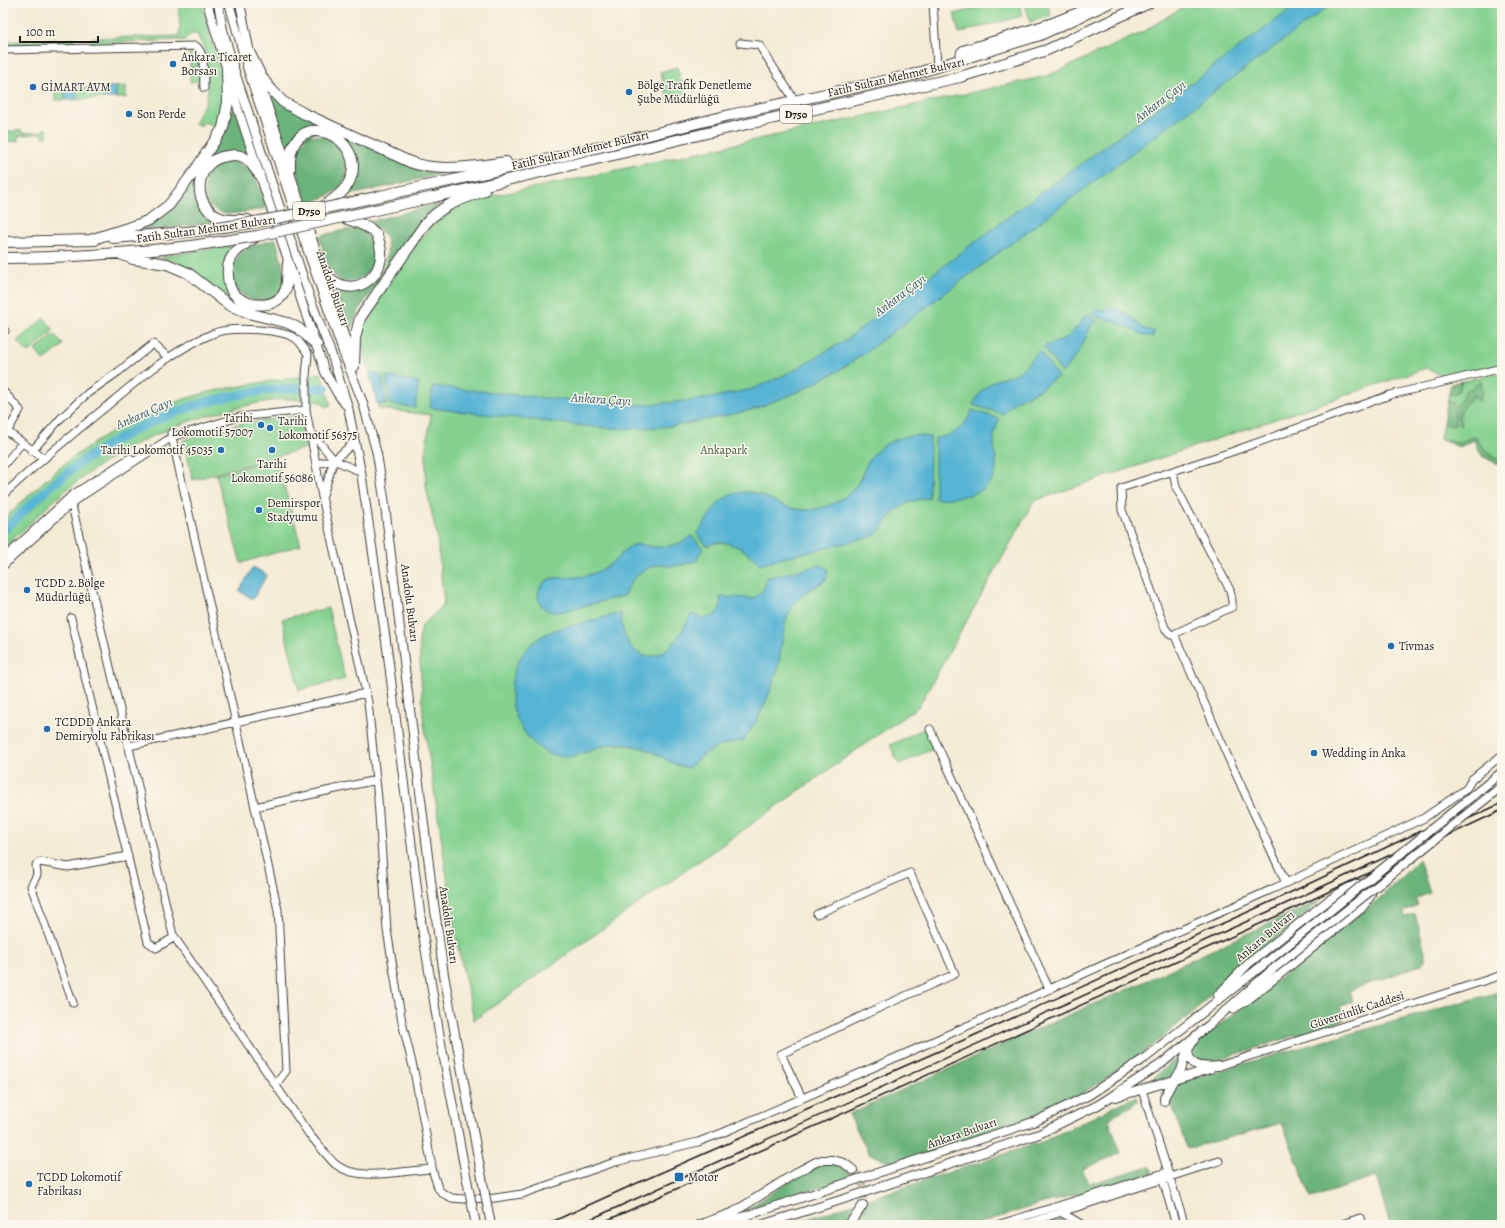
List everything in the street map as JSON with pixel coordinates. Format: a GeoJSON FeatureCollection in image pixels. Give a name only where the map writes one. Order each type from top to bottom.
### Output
{"type":"FeatureCollection","features":[{"type":"Feature","properties":{"kind":"highway","name":"Fatih Sultan Mehmet Bulvarı"},"geometry":{"type":"LineString","coordinates":[[3,242],[90,240],[227,228],[270,220],[567,155],[730,115],[911,75],[1040,35],[1109,3]]}},
{"type":"Feature","properties":{"kind":"highway","name":"Fatih Sultan Mehmet Bulvarı"},"geometry":{"type":"LineString","coordinates":[[3,258],[118,253],[191,246],[257,236],[345,218],[719,131],[960,77],[1047,50],[1149,3]]}},
{"type":"Feature","properties":{"kind":"highway"},"geometry":{"type":"LineString","coordinates":[[250,54],[268,86],[283,102],[305,114],[414,164],[454,168],[567,155]]}},
{"type":"Feature","properties":{"kind":"highway"},"geometry":{"type":"LineString","coordinates":[[90,240],[149,220],[169,205],[194,172],[223,128],[227,111],[231,71]]}},
{"type":"Feature","properties":{"kind":"highway"},"geometry":{"type":"LineString","coordinates":[[290,170],[289,159],[291,148],[298,138],[305,133],[314,131],[325,132],[337,138],[345,146],[352,166],[349,181],[340,193],[320,208]]}},
{"type":"Feature","properties":{"kind":"highway"},"geometry":{"type":"LineString","coordinates":[[259,174],[245,158],[236,155],[220,157],[212,161],[204,170],[199,185],[201,198],[208,210],[220,218],[230,220],[270,220]]}},
{"type":"Feature","properties":{"kind":"highway"},"geometry":{"type":"LineString","coordinates":[[351,366],[355,338],[360,318],[434,213],[447,205],[521,177]]}},
{"type":"Feature","properties":{"kind":"highway"},"geometry":{"type":"LineString","coordinates":[[322,267],[331,279],[346,287],[358,286],[366,282],[375,274],[379,267],[381,258],[380,244],[376,234],[365,226],[345,218]]}},
{"type":"Feature","properties":{"kind":"highway"},"geometry":{"type":"LineString","coordinates":[[257,236],[233,255],[228,266],[228,281],[235,295],[243,301],[254,305],[272,303],[280,297],[286,288],[288,263]]}},
{"type":"Feature","properties":{"kind":"highway"},"geometry":{"type":"LineString","coordinates":[[118,253],[133,259],[167,264],[188,273],[229,305],[252,314],[288,323],[298,328],[317,344]]}},
{"type":"Feature","properties":{"kind":"main road"},"geometry":{"type":"LineString","coordinates":[[207,3],[231,71]]}},
{"type":"Feature","properties":{"kind":"main road","name":"Anadolu Bulvarı"},"geometry":{"type":"LineString","coordinates":[[218,3],[231,71],[348,408],[361,472],[387,648],[422,928],[439,1032],[476,1225]]}},
{"type":"Feature","properties":{"kind":"main road","name":"Anadolu Bulvarı"},"geometry":{"type":"LineString","coordinates":[[229,3],[247,64],[307,249],[351,366],[356,386],[364,403],[377,454],[384,498],[444,975],[491,1225]]}},
{"type":"Feature","properties":{"kind":"main road"},"geometry":{"type":"LineString","coordinates":[[959,60],[963,50],[1053,22],[1099,3]]}},
{"type":"Feature","properties":{"kind":"main road"},"geometry":{"type":"LineString","coordinates":[[240,6],[242,40],[247,64]]}},
{"type":"Feature","properties":{"kind":"main road"},"geometry":{"type":"LineString","coordinates":[[240,6],[250,54],[322,267],[351,366]]}},
{"type":"Feature","properties":{"kind":"main road"},"geometry":{"type":"LineString","coordinates":[[214,25],[231,71],[238,109],[325,372],[336,393],[348,408]]}},
{"type":"Feature","properties":{"kind":"main road"},"geometry":{"type":"LineString","coordinates":[[236,28],[250,54]]}},
{"type":"Feature","properties":{"kind":"main road"},"geometry":{"type":"LineString","coordinates":[[223,30],[226,56]]}},
{"type":"Feature","properties":{"kind":"main road","name":"Ankara Bulvarı"},"geometry":{"type":"LineString","coordinates":[[718,1225],[1036,1121],[1089,1095],[1145,1058],[1268,961],[1502,772]]}},
{"type":"Feature","properties":{"kind":"main road","name":"Ankara Bulvarı"},"geometry":{"type":"LineString","coordinates":[[761,1225],[1039,1134],[1109,1098],[1161,1064],[1209,1025],[1273,969],[1502,786]]}},
{"type":"Feature","properties":{"kind":"main road","name":"Ankara Bulvarı"},"geometry":{"type":"LineString","coordinates":[[1192,1021],[1249,963],[1329,900],[1346,889],[1358,884],[1365,885],[1371,895],[1362,908],[1249,999],[1209,1025]]}},
{"type":"Feature","properties":{"kind":"main road"},"geometry":{"type":"LineString","coordinates":[[1164,1100],[1173,1081],[1181,1071],[1187,1050],[1191,1043],[1209,1025]]}},
{"type":"Feature","properties":{"kind":"main road"},"geometry":{"type":"LineString","coordinates":[[1191,1043],[1188,1054],[1190,1060],[1195,1065],[1204,1067],[1219,1066]]}},
{"type":"Feature","properties":{"kind":"main road"},"geometry":{"type":"LineString","coordinates":[[1109,1098],[1173,1081],[1219,1066]]}},
{"type":"Feature","properties":{"kind":"main road"},"geometry":{"type":"LineString","coordinates":[[699,1225],[734,1212],[816,1162],[833,1160],[844,1163],[853,1170]]}},
{"type":"Feature","properties":{"kind":"main road"},"geometry":{"type":"LineString","coordinates":[[847,1225],[863,1205]]}},
{"type":"Feature","properties":{"kind":"street"},"geometry":{"type":"LineString","coordinates":[[933,3],[937,67]]}},
{"type":"Feature","properties":{"kind":"street"},"geometry":{"type":"LineString","coordinates":[[740,43],[759,45],[795,101]]}},
{"type":"Feature","properties":{"kind":"street"},"geometry":{"type":"LineString","coordinates":[[3,50],[196,46],[202,53],[204,88]]}},
{"type":"Feature","properties":{"kind":"street"},"geometry":{"type":"LineString","coordinates":[[3,495],[43,458],[140,378],[169,358],[213,333],[254,329],[281,333],[296,338],[308,354],[306,405],[310,431],[322,498],[366,693],[376,780],[387,930],[402,1022],[414,1071],[432,1169],[438,1188],[442,1193],[452,1198],[463,1200],[495,1198],[522,1194],[615,1162],[698,1142],[722,1133],[1286,883],[1424,818],[1466,789]]}},
{"type":"Feature","properties":{"kind":"street"},"geometry":{"type":"LineString","coordinates":[[32,451],[61,418],[88,394],[153,344],[169,358]]}},
{"type":"Feature","properties":{"kind":"street"},"geometry":{"type":"LineString","coordinates":[[1173,471],[1176,487],[1230,590],[1232,607],[1171,635],[1165,628],[1162,621],[1122,510],[1121,488],[1390,395],[1502,368]]}},
{"type":"Feature","properties":{"kind":"street"},"geometry":{"type":"LineString","coordinates":[[3,391],[20,410],[5,431],[43,458]]}},
{"type":"Feature","properties":{"kind":"street"},"geometry":{"type":"LineString","coordinates":[[3,559],[71,500],[171,435],[239,417],[306,405]]}},
{"type":"Feature","properties":{"kind":"street"},"geometry":{"type":"LineString","coordinates":[[310,431],[334,460],[361,472]]}},
{"type":"Feature","properties":{"kind":"street"},"geometry":{"type":"LineString","coordinates":[[171,435],[278,910],[286,1071],[276,1084]]}},
{"type":"Feature","properties":{"kind":"street"},"geometry":{"type":"LineString","coordinates":[[316,464],[334,460],[355,442]]}},
{"type":"Feature","properties":{"kind":"street"},"geometry":{"type":"LineString","coordinates":[[3,466],[22,443]]}},
{"type":"Feature","properties":{"kind":"street"},"geometry":{"type":"LineString","coordinates":[[322,498],[334,460]]}},
{"type":"Feature","properties":{"kind":"street"},"geometry":{"type":"LineString","coordinates":[[3,566],[71,500]]}},
{"type":"Feature","properties":{"kind":"street"},"geometry":{"type":"LineString","coordinates":[[71,500],[173,934],[309,1134],[335,1164],[347,1171],[371,1174],[432,1169]]}},
{"type":"Feature","properties":{"kind":"street"},"geometry":{"type":"LineString","coordinates":[[71,618],[148,942],[156,948],[175,937]]}},
{"type":"Feature","properties":{"kind":"street"},"geometry":{"type":"LineString","coordinates":[[1174,634],[1228,757],[1286,883]]}},
{"type":"Feature","properties":{"kind":"street"},"geometry":{"type":"LineString","coordinates":[[129,746],[366,693]]}},
{"type":"Feature","properties":{"kind":"street"},"geometry":{"type":"LineString","coordinates":[[930,730],[1048,989]]}},
{"type":"Feature","properties":{"kind":"street"},"geometry":{"type":"LineString","coordinates":[[1464,796],[1472,779],[1502,755]]}},
{"type":"Feature","properties":{"kind":"street"},"geometry":{"type":"LineString","coordinates":[[255,807],[376,780]]}},
{"type":"Feature","properties":{"kind":"street"},"geometry":{"type":"LineString","coordinates":[[1451,798],[1464,796],[1502,780]]}},
{"type":"Feature","properties":{"kind":"street"},"geometry":{"type":"LineString","coordinates":[[73,1002],[31,886],[37,875],[36,865],[40,862],[68,867],[128,856]]}},
{"type":"Feature","properties":{"kind":"street"},"geometry":{"type":"LineString","coordinates":[[802,1098],[781,1054],[876,1009],[955,974],[910,873],[817,914]]}},
{"type":"Feature","properties":{"kind":"street","name":"Güvercinlik Caddesi"},"geometry":{"type":"LineString","coordinates":[[1219,1066],[1502,975]]}},
{"type":"Feature","properties":{"kind":"street"},"geometry":{"type":"LineString","coordinates":[[1142,1090],[1165,1176],[1176,1225]]}},
{"type":"Feature","properties":{"kind":"street"},"geometry":{"type":"LineString","coordinates":[[997,1225],[1219,1161]]}},
{"type":"Feature","properties":{"kind":"street"},"geometry":{"type":"LineString","coordinates":[[1022,1225],[1062,1213],[1165,1176]]}},
{"type":"Feature","properties":{"kind":"street"},"geometry":{"type":"LineString","coordinates":[[1165,1176],[1184,1225]]}},
{"type":"Feature","properties":{"kind":"street"},"geometry":{"type":"LineString","coordinates":[[1062,1213],[1083,1225]]}},
{"type":"Feature","properties":{"kind":"street"},"geometry":{"type":"LineString","coordinates":[[1339,1225],[1360,1218],[1362,1225]]}},
{"type":"Feature","properties":{"kind":"green space"},"geometry":{"type":"Polygon","coordinates":[[[178,3],[202,3],[222,81],[223,97],[221,112],[216,126],[203,122],[201,126],[194,123],[206,101],[208,91],[205,51],[197,34],[191,34],[185,40],[91,43],[91,38],[179,36],[180,26],[178,3]]]}},
{"type":"Feature","properties":{"kind":"green space"},"geometry":{"type":"Polygon","coordinates":[[[996,3],[1019,3],[1022,16],[959,33],[954,14],[996,3]]]}},
{"type":"Feature","properties":{"kind":"green space"},"geometry":{"type":"Polygon","coordinates":[[[1025,3],[1047,3],[1051,16],[1030,22],[1025,3]]]}},
{"type":"Feature","properties":{"kind":"green space","name":"Ankapark"},"geometry":{"type":"Polygon","coordinates":[[[1189,3],[1502,3],[1502,364],[1447,378],[1426,368],[1034,501],[919,706],[474,1020],[456,937],[423,716],[419,640],[422,625],[440,609],[444,603],[437,537],[426,487],[426,447],[431,415],[379,409],[359,335],[373,305],[413,249],[440,215],[472,200],[567,181],[1047,76],[1143,32],[1189,3]]]}},
{"type":"Feature","properties":{"kind":"green space"},"geometry":{"type":"Polygon","coordinates":[[[74,39],[74,44],[3,46],[3,42],[74,39]]]}},
{"type":"Feature","properties":{"kind":"green space"},"geometry":{"type":"Polygon","coordinates":[[[189,50],[195,50],[198,53],[199,67],[190,68],[189,50]]]}},
{"type":"Feature","properties":{"kind":"green space"},"geometry":{"type":"Polygon","coordinates":[[[677,67],[685,93],[668,98],[660,72],[677,67]]]}},
{"type":"Feature","properties":{"kind":"green space"},"geometry":{"type":"Polygon","coordinates":[[[200,71],[200,81],[190,82],[190,72],[200,71]]]}},
{"type":"Feature","properties":{"kind":"green space"},"geometry":{"type":"Polygon","coordinates":[[[261,82],[267,91],[400,162],[419,170],[441,174],[346,196],[353,181],[355,164],[323,129],[290,144],[286,154],[261,82]]]}},
{"type":"Feature","properties":{"kind":"green space"},"geometry":{"type":"Polygon","coordinates":[[[126,86],[126,98],[116,98],[116,87],[126,86]]]}},
{"type":"Feature","properties":{"kind":"green space"},"geometry":{"type":"Polygon","coordinates":[[[103,87],[103,98],[77,100],[76,88],[103,87]]]}},
{"type":"Feature","properties":{"kind":"green space"},"geometry":{"type":"Polygon","coordinates":[[[54,89],[65,89],[65,100],[55,100],[54,89]]]}},
{"type":"Feature","properties":{"kind":"green space"},"geometry":{"type":"Polygon","coordinates":[[[235,109],[253,159],[221,154],[198,188],[219,222],[140,231],[159,219],[173,207],[226,131],[232,110],[235,109]]]}},
{"type":"Feature","properties":{"kind":"green space"},"geometry":{"type":"Polygon","coordinates":[[[43,129],[47,129],[47,137],[43,137],[43,133],[18,136],[18,141],[3,142],[3,133],[21,130],[21,133],[43,132],[43,129]]]}},
{"type":"Feature","properties":{"kind":"green space"},"geometry":{"type":"Polygon","coordinates":[[[308,136],[323,136],[336,144],[345,158],[347,173],[345,180],[333,193],[307,203],[295,166],[296,149],[308,136]]]}},
{"type":"Feature","properties":{"kind":"green space"},"geometry":{"type":"Polygon","coordinates":[[[232,161],[245,167],[255,177],[266,208],[229,214],[219,212],[209,204],[206,198],[205,184],[209,172],[216,166],[232,161]]]}},
{"type":"Feature","properties":{"kind":"green space"},"geometry":{"type":"Polygon","coordinates":[[[441,203],[424,217],[362,305],[350,333],[333,286],[350,290],[363,289],[377,279],[381,273],[386,260],[386,239],[381,231],[368,222],[441,203]]]}},
{"type":"Feature","properties":{"kind":"green space"},"geometry":{"type":"Polygon","coordinates":[[[361,229],[371,241],[375,252],[373,263],[368,272],[360,279],[350,282],[341,280],[331,271],[319,236],[344,230],[361,229]]]}},
{"type":"Feature","properties":{"kind":"green space"},"geometry":{"type":"Polygon","coordinates":[[[276,239],[284,276],[284,281],[280,292],[273,298],[263,301],[252,300],[242,295],[235,287],[232,277],[234,264],[238,256],[250,247],[276,239]]]}},
{"type":"Feature","properties":{"kind":"green space"},"geometry":{"type":"Polygon","coordinates":[[[232,246],[226,262],[240,306],[226,298],[196,272],[174,261],[161,258],[164,256],[232,246]]]}},
{"type":"Feature","properties":{"kind":"green space"},"geometry":{"type":"Polygon","coordinates":[[[44,318],[54,330],[28,353],[17,341],[44,318]]]}},
{"type":"Feature","properties":{"kind":"green space"},"geometry":{"type":"Polygon","coordinates":[[[54,334],[63,345],[44,361],[35,350],[54,334]]]}},
{"type":"Feature","properties":{"kind":"green space"},"geometry":{"type":"Polygon","coordinates":[[[1502,372],[1502,466],[1482,456],[1474,440],[1459,447],[1440,439],[1451,384],[1502,372]]]}},
{"type":"Feature","properties":{"kind":"green space"},"geometry":{"type":"Polygon","coordinates":[[[321,373],[331,405],[326,407],[321,402],[292,399],[268,401],[192,420],[150,437],[111,458],[73,485],[46,508],[3,549],[3,520],[57,470],[92,444],[130,422],[171,404],[213,391],[321,373]]]}},
{"type":"Feature","properties":{"kind":"green space"},"geometry":{"type":"Polygon","coordinates":[[[1481,380],[1483,393],[1480,396],[1481,399],[1478,401],[1473,394],[1473,399],[1468,401],[1461,411],[1460,418],[1462,426],[1460,426],[1457,418],[1458,411],[1456,405],[1461,400],[1465,391],[1472,388],[1476,384],[1479,384],[1481,380]]]}},
{"type":"Feature","properties":{"kind":"green space"},"geometry":{"type":"Polygon","coordinates":[[[1461,381],[1458,391],[1455,394],[1449,394],[1451,384],[1461,381]]]}},
{"type":"Feature","properties":{"kind":"green space"},"geometry":{"type":"Polygon","coordinates":[[[1448,400],[1452,402],[1455,410],[1454,426],[1443,423],[1448,400]]]}},
{"type":"Feature","properties":{"kind":"green space"},"geometry":{"type":"Polygon","coordinates":[[[299,416],[306,448],[193,480],[183,440],[242,423],[299,416]]]}},
{"type":"Feature","properties":{"kind":"green space"},"geometry":{"type":"Polygon","coordinates":[[[1470,437],[1475,437],[1482,446],[1496,458],[1502,460],[1502,466],[1482,456],[1474,440],[1459,447],[1440,439],[1460,443],[1470,437]]]}},
{"type":"Feature","properties":{"kind":"green space","name":"Demirspor Stadyumu"},"geometry":{"type":"Polygon","coordinates":[[[276,458],[301,545],[241,563],[216,475],[276,458]]]}},
{"type":"Feature","properties":{"kind":"green space"},"geometry":{"type":"Polygon","coordinates":[[[328,608],[345,679],[299,690],[282,619],[328,608]]]}},
{"type":"Feature","properties":{"kind":"green space"},"geometry":{"type":"Polygon","coordinates":[[[926,728],[935,748],[899,764],[890,745],[926,728]]]}},
{"type":"Feature","properties":{"kind":"green space"},"geometry":{"type":"Polygon","coordinates":[[[1419,859],[1430,893],[1415,899],[1418,905],[1404,911],[1405,917],[1415,914],[1425,951],[1425,960],[1421,965],[1349,991],[1353,1002],[1340,1006],[1345,1020],[1205,1064],[1200,1064],[1193,1057],[1193,1048],[1205,1035],[1242,1008],[1381,897],[1419,859]]]}},
{"type":"Feature","properties":{"kind":"green space"},"geometry":{"type":"Polygon","coordinates":[[[1321,900],[1285,932],[1221,984],[1197,1009],[1143,1053],[1080,1095],[1029,1118],[897,1164],[869,1154],[849,1114],[1144,982],[1321,900]]]}},
{"type":"Feature","properties":{"kind":"green space"},"geometry":{"type":"Polygon","coordinates":[[[1502,991],[1502,1225],[1390,1225],[1376,1177],[1311,1198],[1282,1123],[1187,1149],[1169,1096],[1179,1082],[1502,991]]]}},
{"type":"Feature","properties":{"kind":"green space"},"geometry":{"type":"Polygon","coordinates":[[[1181,1054],[1179,1071],[1171,1077],[1148,1083],[1181,1054]]]}},
{"type":"Feature","properties":{"kind":"green space"},"geometry":{"type":"Polygon","coordinates":[[[1136,1096],[1137,1101],[1134,1104],[1111,1117],[1109,1121],[1121,1153],[1083,1169],[1088,1184],[1150,1166],[1153,1174],[1040,1204],[974,1225],[852,1225],[857,1221],[867,1206],[840,1225],[789,1225],[1044,1141],[1136,1096]]]}},
{"type":"Feature","properties":{"kind":"green space"},"geometry":{"type":"Polygon","coordinates":[[[827,1163],[842,1166],[853,1177],[744,1211],[812,1167],[827,1163]]]}},
{"type":"Feature","properties":{"kind":"green space"},"geometry":{"type":"Polygon","coordinates":[[[1061,1220],[1072,1225],[1043,1225],[1061,1220]]]}},
{"type":"Feature","properties":{"kind":"water"},"geometry":{"type":"Polygon","coordinates":[[[1299,3],[1333,3],[862,355],[840,370],[800,391],[752,410],[675,426],[629,429],[593,427],[430,408],[433,386],[545,398],[645,405],[705,399],[752,389],[789,373],[847,339],[1020,208],[1299,3]]]}},
{"type":"Feature","properties":{"kind":"water"},"geometry":{"type":"Polygon","coordinates":[[[103,87],[116,87],[116,98],[103,98],[103,87]]]}},
{"type":"Feature","properties":{"kind":"water"},"geometry":{"type":"Polygon","coordinates":[[[76,88],[77,100],[65,100],[65,89],[76,88]]]}},
{"type":"Feature","properties":{"kind":"water"},"geometry":{"type":"Polygon","coordinates":[[[1111,308],[1123,311],[1143,328],[1155,332],[1152,337],[1110,320],[1090,314],[1097,310],[1111,308]]]}},
{"type":"Feature","properties":{"kind":"water"},"geometry":{"type":"Polygon","coordinates":[[[1087,315],[1097,321],[1091,326],[1079,352],[1062,373],[1043,347],[1067,337],[1087,315]]]}},
{"type":"Feature","properties":{"kind":"water"},"geometry":{"type":"Polygon","coordinates":[[[1039,350],[1058,377],[1037,391],[1014,403],[1003,414],[973,405],[977,397],[987,386],[999,379],[1017,373],[1039,350]]]}},
{"type":"Feature","properties":{"kind":"water"},"geometry":{"type":"Polygon","coordinates":[[[369,372],[382,376],[386,404],[377,403],[369,372]]]}},
{"type":"Feature","properties":{"kind":"water"},"geometry":{"type":"Polygon","coordinates":[[[386,376],[419,382],[415,408],[389,404],[386,376]]]}},
{"type":"Feature","properties":{"kind":"water"},"geometry":{"type":"Polygon","coordinates":[[[972,410],[1000,419],[994,434],[996,460],[995,472],[991,481],[985,488],[976,493],[956,498],[935,499],[935,438],[958,430],[970,416],[972,410]]]}},
{"type":"Feature","properties":{"kind":"water"},"geometry":{"type":"Polygon","coordinates":[[[917,435],[930,437],[929,498],[906,504],[896,510],[874,536],[759,564],[749,554],[736,546],[714,543],[707,546],[697,534],[722,500],[739,492],[755,493],[790,508],[801,510],[822,508],[831,504],[843,498],[853,489],[876,451],[895,440],[917,435]]]}},
{"type":"Feature","properties":{"kind":"water"},"geometry":{"type":"Polygon","coordinates":[[[692,536],[703,549],[698,556],[698,560],[676,566],[652,566],[637,576],[629,586],[624,596],[559,612],[545,609],[540,604],[538,592],[540,587],[552,578],[584,576],[598,572],[613,562],[628,548],[634,545],[666,547],[682,542],[692,536]]]}},
{"type":"Feature","properties":{"kind":"water"},"geometry":{"type":"Polygon","coordinates":[[[821,565],[827,568],[828,571],[826,580],[809,590],[791,609],[786,620],[780,657],[770,692],[754,725],[743,741],[727,744],[713,749],[700,757],[688,768],[673,763],[646,749],[622,744],[609,745],[568,757],[550,754],[538,747],[528,737],[519,724],[514,711],[511,688],[516,666],[529,647],[548,633],[561,628],[621,613],[623,631],[632,647],[638,653],[645,656],[653,656],[663,652],[672,644],[680,635],[691,614],[704,618],[715,615],[719,609],[721,601],[720,597],[754,598],[763,590],[766,578],[821,565]]]}},
{"type":"Feature","properties":{"kind":"water"},"geometry":{"type":"Polygon","coordinates":[[[253,567],[267,575],[253,599],[239,591],[253,567]]]}},
{"type":"Feature","properties":{"kind":"waterway","name":"Ankara Çayı"},"geometry":{"type":"LineString","coordinates":[[3,531],[71,470],[99,450],[128,433],[159,419],[191,407],[224,398],[292,388],[326,388]]}},
{"type":"Feature","properties":{"kind":"tunnel"},"geometry":{"type":"LineString","coordinates":[[853,1170],[863,1186],[863,1205]]}},
{"type":"Feature","properties":{"kind":"railway"},"geometry":{"type":"LineString","coordinates":[[545,1225],[946,1048],[1270,902],[1502,793]]}},
{"type":"Feature","properties":{"kind":"railway"},"geometry":{"type":"LineString","coordinates":[[578,1225],[1272,910],[1502,803]]}},
{"type":"Feature","properties":{"kind":"railway"},"geometry":{"type":"LineString","coordinates":[[597,1225],[1275,917],[1502,810]]}},
{"type":"Feature","properties":{"kind":"place","name":"Ankara Ticaret Borsası"},"geometry":{"type":"Point","coordinates":[173,64]}},
{"type":"Feature","properties":{"kind":"place","name":"GİMART AVM"},"geometry":{"type":"Point","coordinates":[33,87]}},
{"type":"Feature","properties":{"kind":"place","name":"Bölge Trafik Denetleme Şube Müdürlüğü"},"geometry":{"type":"Point","coordinates":[629,92]}},
{"type":"Feature","properties":{"kind":"place","name":"Son Perde"},"geometry":{"type":"Point","coordinates":[129,114]}},
{"type":"Feature","properties":{"kind":"place","name":"Tarihi Lokomotif 57007"},"geometry":{"type":"Point","coordinates":[261,425]}},
{"type":"Feature","properties":{"kind":"place","name":"Tarihi Lokomotif 56375"},"geometry":{"type":"Point","coordinates":[270,428]}},
{"type":"Feature","properties":{"kind":"place","name":"Tarihi Lokomotif 45035"},"geometry":{"type":"Point","coordinates":[221,450]}},
{"type":"Feature","properties":{"kind":"place","name":"Tarihi Lokomotif 56086"},"geometry":{"type":"Point","coordinates":[272,450]}},
{"type":"Feature","properties":{"kind":"place","name":"Demirspor Stadyumu"},"geometry":{"type":"Point","coordinates":[259,510]}},
{"type":"Feature","properties":{"kind":"place","name":"TCDD 2.Bölge Müdürlüğü"},"geometry":{"type":"Point","coordinates":[27,590]}},
{"type":"Feature","properties":{"kind":"place","name":"Tivmas"},"geometry":{"type":"Point","coordinates":[1391,646]}},
{"type":"Feature","properties":{"kind":"place","name":"TCDDD Ankara Demiryolu Fabrikası"},"geometry":{"type":"Point","coordinates":[47,729]}},
{"type":"Feature","properties":{"kind":"place","name":"Wedding in Anka"},"geometry":{"type":"Point","coordinates":[1314,753]}},
{"type":"Feature","properties":{"kind":"place","name":"Motor"},"geometry":{"type":"Point","coordinates":[679,1177]}},
{"type":"Feature","properties":{"kind":"place","name":"TCDD Lokomotif Fabrikası"},"geometry":{"type":"Point","coordinates":[29,1184]}}]}
